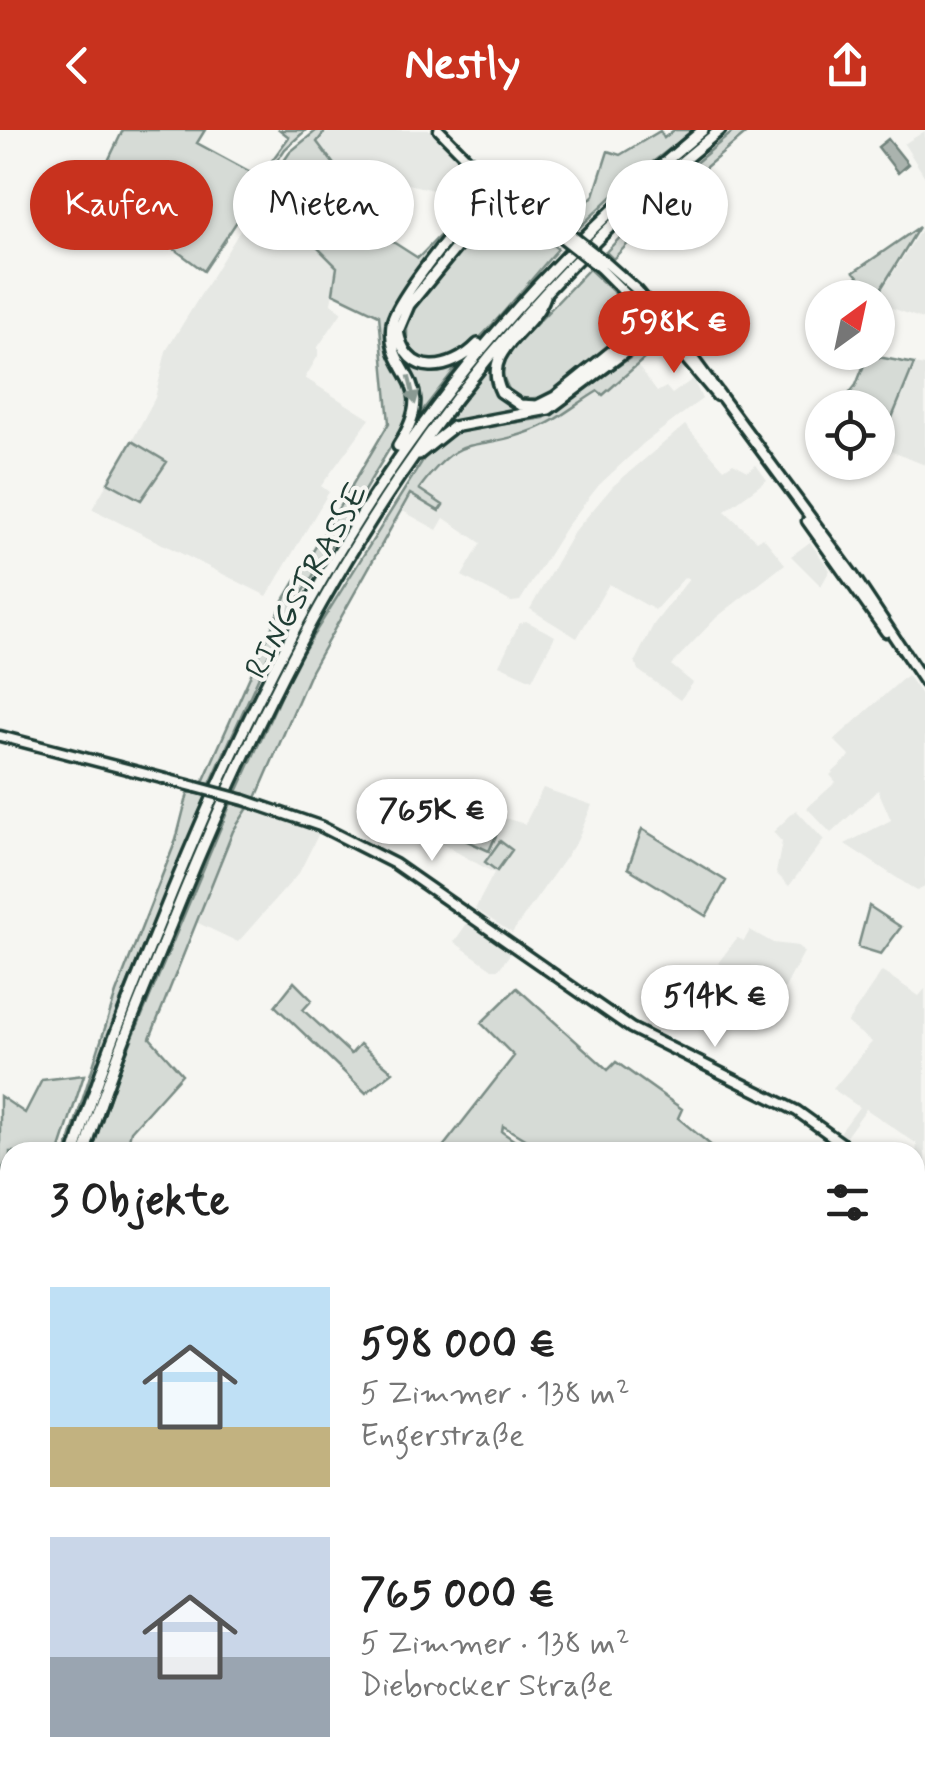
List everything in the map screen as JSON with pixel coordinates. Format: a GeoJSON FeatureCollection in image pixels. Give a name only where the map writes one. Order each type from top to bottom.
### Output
{"type":"FeatureCollection","features":[{"type":"Feature","properties":{"kind":"highway","name":"RINGSTRASSE"},"geometry":{"type":"LineString","coordinates":[[78,1142],[114,1037],[224,770],[287,638],[382,477],[492,336],[582,239],[703,130]]}},
{"type":"Feature","properties":{"kind":"highway","name":"RINGSTRASSE"},"geometry":{"type":"LineString","coordinates":[[88,1142],[122,1044],[242,757],[297,642],[388,490],[455,397],[546,292],[623,215],[720,130]]}},
{"type":"Feature","properties":{"kind":"highway"},"geometry":{"type":"LineString","coordinates":[[382,477],[416,406],[410,376],[392,334],[394,313],[446,250]]}},
{"type":"Feature","properties":{"kind":"highway"},"geometry":{"type":"LineString","coordinates":[[450,250],[408,305],[398,331],[412,359],[438,368],[461,360],[484,338],[492,336]]}},
{"type":"Feature","properties":{"kind":"highway"},"geometry":{"type":"LineString","coordinates":[[546,292],[542,307],[505,346],[496,365],[501,392],[520,405],[537,406],[555,397],[657,321]]}},
{"type":"Feature","properties":{"kind":"highway"},"geometry":{"type":"LineString","coordinates":[[388,490],[445,431],[549,409],[657,321]]}},
{"type":"Feature","properties":{"kind":"main road"},"geometry":{"type":"LineString","coordinates":[[439,130],[469,160]]}},
{"type":"Feature","properties":{"kind":"main road"},"geometry":{"type":"LineString","coordinates":[[584,250],[657,321],[717,396],[800,508],[853,591],[925,683]]}},
{"type":"Feature","properties":{"kind":"main road"},"geometry":{"type":"LineString","coordinates":[[0,736],[244,800],[340,834],[408,871],[630,1028],[797,1111],[840,1142]]}},
{"type":"Feature","properties":{"kind":"shaded area"},"geometry":{"type":"Polygon","coordinates":[[[123,130],[205,130],[197,143],[233,162],[233,227],[204,271],[175,250],[213,250],[213,160],[108,160],[123,130]]]}},
{"type":"Feature","properties":{"kind":"shaded area"},"geometry":{"type":"Polygon","coordinates":[[[280,130],[306,130],[278,160],[272,160],[289,137],[280,130]]]}},
{"type":"Feature","properties":{"kind":"shaded area"},"geometry":{"type":"Polygon","coordinates":[[[317,130],[326,130],[317,142],[331,160],[285,160],[317,130]]]}},
{"type":"Feature","properties":{"kind":"shaded area"},"geometry":{"type":"Polygon","coordinates":[[[326,130],[431,130],[459,160],[434,160],[434,190],[414,186],[414,160],[330,160],[316,141],[326,130]]]}},
{"type":"Feature","properties":{"kind":"shaded area"},"geometry":{"type":"Polygon","coordinates":[[[674,130],[694,130],[655,160],[606,160],[606,202],[586,221],[586,203],[594,195],[608,151],[620,155],[660,131],[664,138],[674,130]]]}},
{"type":"Feature","properties":{"kind":"shaded area"},"geometry":{"type":"Polygon","coordinates":[[[735,130],[750,130],[714,160],[699,160],[735,130]]]}},
{"type":"Feature","properties":{"kind":"shaded area"},"geometry":{"type":"Polygon","coordinates":[[[925,131],[925,177],[904,144],[925,131]]]}},
{"type":"Feature","properties":{"kind":"shaded area"},"geometry":{"type":"Polygon","coordinates":[[[888,139],[908,164],[898,173],[878,147],[888,139]]]}},
{"type":"Feature","properties":{"kind":"shaded area"},"geometry":{"type":"Polygon","coordinates":[[[925,223],[925,320],[895,309],[895,280],[889,280],[925,223]]]}},
{"type":"Feature","properties":{"kind":"shaded area"},"geometry":{"type":"Polygon","coordinates":[[[919,227],[886,280],[861,280],[854,272],[919,227]]]}},
{"type":"Feature","properties":{"kind":"shaded area"},"geometry":{"type":"Polygon","coordinates":[[[233,242],[233,250],[335,250],[331,304],[342,312],[318,347],[318,356],[305,378],[370,419],[321,486],[329,492],[267,596],[92,509],[108,482],[141,500],[166,461],[132,441],[155,398],[166,351],[233,242]]]}},
{"type":"Feature","properties":{"kind":"shaded area"},"geometry":{"type":"Polygon","coordinates":[[[434,242],[434,250],[408,281],[389,320],[388,337],[409,396],[408,418],[279,632],[210,784],[203,782],[284,600],[389,423],[379,315],[333,293],[337,267],[320,250],[406,250],[418,258],[434,242]]]}},
{"type":"Feature","properties":{"kind":"shaded area"},"geometry":{"type":"Polygon","coordinates":[[[447,250],[402,307],[405,299],[447,250]]]}},
{"type":"Feature","properties":{"kind":"shaded area"},"geometry":{"type":"Polygon","coordinates":[[[461,250],[557,250],[471,346],[452,359],[430,361],[417,354],[407,342],[407,316],[461,250]]]}},
{"type":"Feature","properties":{"kind":"shaded area"},"geometry":{"type":"Polygon","coordinates":[[[608,250],[622,250],[613,259],[608,250]]]}},
{"type":"Feature","properties":{"kind":"shaded area"},"geometry":{"type":"Polygon","coordinates":[[[589,269],[635,312],[639,322],[633,331],[560,388],[528,399],[511,394],[501,372],[504,358],[589,269]]]}},
{"type":"Feature","properties":{"kind":"shaded area"},"geometry":{"type":"Polygon","coordinates":[[[398,324],[404,348],[420,364],[431,368],[458,365],[416,419],[416,387],[401,347],[398,324]]]}},
{"type":"Feature","properties":{"kind":"shaded area"},"geometry":{"type":"Polygon","coordinates":[[[657,339],[663,342],[603,395],[598,391],[531,431],[470,446],[447,457],[419,489],[443,505],[439,511],[410,494],[311,671],[256,798],[237,792],[294,666],[428,452],[459,431],[544,418],[657,339]]]}},
{"type":"Feature","properties":{"kind":"shaded area"},"geometry":{"type":"Polygon","coordinates":[[[495,359],[498,394],[510,405],[528,410],[436,432],[495,359]]]}},
{"type":"Feature","properties":{"kind":"shaded area"},"geometry":{"type":"Polygon","coordinates":[[[895,360],[914,364],[895,410],[895,390],[852,390],[862,370],[895,370],[895,360]]]}},
{"type":"Feature","properties":{"kind":"shaded area"},"geometry":{"type":"Polygon","coordinates":[[[914,364],[925,366],[925,465],[895,453],[895,410],[914,364]]]}},
{"type":"Feature","properties":{"kind":"shaded area"},"geometry":{"type":"Polygon","coordinates":[[[637,365],[657,392],[666,387],[672,394],[693,379],[702,399],[644,443],[599,485],[566,527],[520,601],[511,602],[462,576],[481,543],[444,518],[437,530],[401,510],[411,493],[439,510],[442,505],[419,489],[442,458],[461,446],[528,432],[599,391],[603,395],[637,365]]]}},
{"type":"Feature","properties":{"kind":"shaded area"},"geometry":{"type":"Polygon","coordinates":[[[685,425],[724,469],[733,463],[748,471],[756,465],[767,480],[725,511],[757,541],[763,537],[785,564],[717,617],[671,665],[693,683],[680,700],[638,670],[635,661],[654,624],[689,579],[685,577],[655,610],[609,584],[577,638],[530,609],[574,532],[613,486],[685,425]]]}},
{"type":"Feature","properties":{"kind":"shaded area"},"geometry":{"type":"Polygon","coordinates":[[[132,441],[167,462],[141,500],[108,482],[132,441]]]}},
{"type":"Feature","properties":{"kind":"shaded area"},"geometry":{"type":"Polygon","coordinates":[[[810,542],[830,570],[821,586],[791,556],[810,542]]]}},
{"type":"Feature","properties":{"kind":"shaded area"},"geometry":{"type":"Polygon","coordinates":[[[526,621],[555,636],[532,680],[499,665],[519,624],[526,621]]]}},
{"type":"Feature","properties":{"kind":"shaded area"},"geometry":{"type":"Polygon","coordinates":[[[907,675],[925,700],[925,887],[917,891],[845,844],[891,820],[878,790],[831,833],[807,808],[836,782],[830,775],[850,756],[834,740],[907,675]]]}},
{"type":"Feature","properties":{"kind":"shaded area"},"geometry":{"type":"Polygon","coordinates":[[[543,788],[592,805],[577,841],[512,933],[475,909],[494,873],[437,841],[448,801],[525,824],[543,788]]]}},
{"type":"Feature","properties":{"kind":"shaded area"},"geometry":{"type":"Polygon","coordinates":[[[188,793],[206,796],[121,1000],[74,1142],[69,1142],[116,993],[176,840],[188,793]]]}},
{"type":"Feature","properties":{"kind":"shaded area"},"geometry":{"type":"Polygon","coordinates":[[[231,803],[248,808],[233,831],[150,1038],[182,1074],[131,1131],[128,1142],[94,1142],[120,1068],[231,803]]]}},
{"type":"Feature","properties":{"kind":"shaded area"},"geometry":{"type":"Polygon","coordinates":[[[248,808],[319,833],[299,873],[238,942],[196,922],[233,831],[248,808]]]}},
{"type":"Feature","properties":{"kind":"shaded area"},"geometry":{"type":"Polygon","coordinates":[[[796,810],[824,840],[789,886],[776,873],[782,842],[773,832],[796,810]]]}},
{"type":"Feature","properties":{"kind":"shaded area"},"geometry":{"type":"Polygon","coordinates":[[[464,814],[499,829],[489,851],[454,835],[464,814]]]}},
{"type":"Feature","properties":{"kind":"shaded area"},"geometry":{"type":"Polygon","coordinates":[[[642,829],[726,881],[706,916],[628,868],[642,829]]]}},
{"type":"Feature","properties":{"kind":"shaded area"},"geometry":{"type":"Polygon","coordinates":[[[500,841],[512,850],[497,871],[485,862],[500,841]]]}},
{"type":"Feature","properties":{"kind":"shaded area"},"geometry":{"type":"Polygon","coordinates":[[[869,906],[901,927],[881,954],[858,947],[869,906]]]}},
{"type":"Feature","properties":{"kind":"shaded area"},"geometry":{"type":"Polygon","coordinates":[[[470,919],[509,948],[510,954],[499,969],[492,969],[454,942],[470,919]]]}},
{"type":"Feature","properties":{"kind":"shaded area"},"geometry":{"type":"Polygon","coordinates":[[[750,930],[773,943],[798,946],[804,952],[779,999],[718,963],[737,938],[744,941],[750,930]]]}},
{"type":"Feature","properties":{"kind":"shaded area"},"geometry":{"type":"Polygon","coordinates":[[[882,971],[919,996],[925,989],[925,1142],[914,1142],[866,1109],[845,1138],[839,1134],[859,1107],[833,1089],[872,1042],[847,1023],[882,971]]]}},
{"type":"Feature","properties":{"kind":"shaded area"},"geometry":{"type":"Polygon","coordinates":[[[294,982],[312,1000],[303,1010],[351,1054],[360,1044],[393,1072],[366,1093],[275,1006],[294,982]]]}},
{"type":"Feature","properties":{"kind":"shaded area"},"geometry":{"type":"Polygon","coordinates":[[[517,988],[608,1070],[616,1062],[682,1109],[678,1118],[707,1142],[529,1142],[503,1126],[502,1132],[516,1142],[447,1142],[514,1056],[481,1023],[517,988]]]}},
{"type":"Feature","properties":{"kind":"shaded area"},"geometry":{"type":"Polygon","coordinates":[[[84,1075],[62,1142],[0,1142],[0,1096],[25,1113],[42,1080],[84,1075]]]}},
{"type":"Feature","properties":{"kind":"waterway"},"geometry":{"type":"LineString","coordinates":[[0,1766],[0,1784]]}}]}
